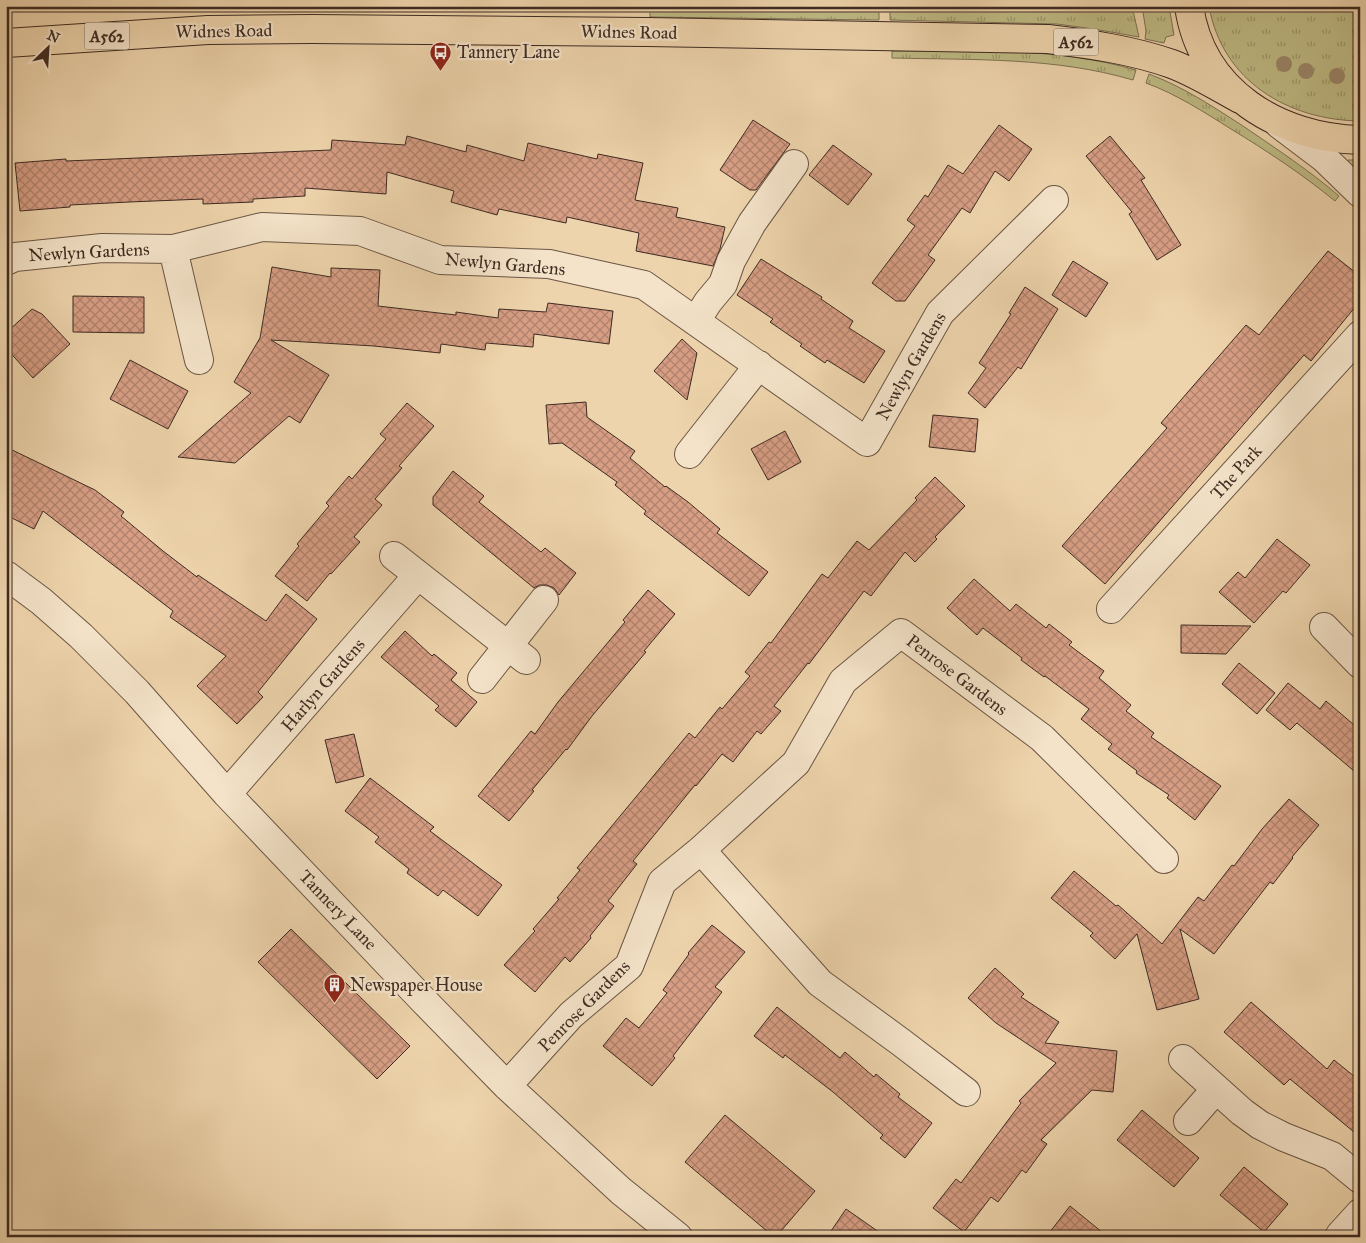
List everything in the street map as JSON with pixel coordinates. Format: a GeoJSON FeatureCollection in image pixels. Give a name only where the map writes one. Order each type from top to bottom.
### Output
{"type":"FeatureCollection","features":[{"type":"Feature","properties":{"kind":"main road","name":"A562"},"geometry":{"type":"LineString","coordinates":[[1189,6],[1200,48],[1216,74],[1240,99],[1277,122],[1315,135],[1360,140]]}},
{"type":"Feature","properties":{"kind":"main road","name":"Widnes Road"},"geometry":{"type":"LineString","coordinates":[[6,43],[208,30],[302,29],[716,33],[1048,39],[1096,44],[1173,64],[1240,99]]}},
{"type":"Feature","properties":{"kind":"street"},"geometry":{"type":"LineString","coordinates":[[1277,122],[1324,158],[1360,193]]}},
{"type":"Feature","properties":{"kind":"street"},"geometry":{"type":"LineString","coordinates":[[696,321],[708,302],[723,284],[730,262],[752,223],[794,164]]}},
{"type":"Feature","properties":{"kind":"street","name":"Newlyn Gardens"},"geometry":{"type":"LineString","coordinates":[[6,261],[15,256],[102,248],[173,249],[262,227],[360,231],[440,260],[549,264],[644,285],[868,442],[940,313],[1054,200]]}},
{"type":"Feature","properties":{"kind":"street","name":"Newlyn Gardens"},"geometry":{"type":"LineString","coordinates":[[173,249],[199,360]]}},
{"type":"Feature","properties":{"kind":"street","name":"The Park"},"geometry":{"type":"LineString","coordinates":[[1111,609],[1360,335]]}},
{"type":"Feature","properties":{"kind":"street"},"geometry":{"type":"LineString","coordinates":[[689,454],[759,365]]}},
{"type":"Feature","properties":{"kind":"street"},"geometry":{"type":"LineString","coordinates":[[394,556],[517,653]]}},
{"type":"Feature","properties":{"kind":"street","name":"Tannery Lane"},"geometry":{"type":"LineString","coordinates":[[6,575],[41,601],[81,636],[137,692],[227,794],[423,1000],[508,1086],[621,1191],[678,1237]]}},
{"type":"Feature","properties":{"kind":"street","name":"Harlyn Gardens"},"geometry":{"type":"LineString","coordinates":[[227,794],[418,575]]}},
{"type":"Feature","properties":{"kind":"street"},"geometry":{"type":"LineString","coordinates":[[482,679],[517,653],[544,600]]}},
{"type":"Feature","properties":{"kind":"street"},"geometry":{"type":"LineString","coordinates":[[1324,627],[1360,664]]}},
{"type":"Feature","properties":{"kind":"street","name":"Penrose Gardens"},"geometry":{"type":"LineString","coordinates":[[508,1086],[571,1015],[629,966],[662,882],[702,850],[796,764],[843,682],[901,633],[1042,738],[1164,859]]}},
{"type":"Feature","properties":{"kind":"street"},"geometry":{"type":"LineString","coordinates":[[702,850],[820,983],[966,1092]]}},
{"type":"Feature","properties":{"kind":"street"},"geometry":{"type":"LineString","coordinates":[[1183,1058],[1242,1112],[1260,1125],[1284,1137],[1332,1156],[1360,1179]]}},
{"type":"Feature","properties":{"kind":"street"},"geometry":{"type":"LineString","coordinates":[[1188,1121],[1216,1089]]}},
{"type":"Feature","properties":{"kind":"street"},"geometry":{"type":"LineString","coordinates":[[1340,1235],[1360,1214]]}},
{"type":"Feature","properties":{"kind":"green space"},"geometry":{"type":"Polygon","coordinates":[[[650,6],[879,6],[879,20],[650,17],[650,6]]]}},
{"type":"Feature","properties":{"kind":"green space"},"geometry":{"type":"Polygon","coordinates":[[[890,6],[1132,6],[1139,37],[1057,24],[890,20],[890,6]]]}},
{"type":"Feature","properties":{"kind":"green space"},"geometry":{"type":"Polygon","coordinates":[[[1142,6],[1169,6],[1174,35],[1166,37],[1164,43],[1145,39],[1146,31],[1142,6]]]}},
{"type":"Feature","properties":{"kind":"green space"},"geometry":{"type":"Polygon","coordinates":[[[1209,6],[1360,6],[1360,121],[1333,119],[1308,113],[1284,104],[1262,91],[1244,75],[1228,55],[1216,32],[1209,6]]]}},
{"type":"Feature","properties":{"kind":"green space"},"geometry":{"type":"Polygon","coordinates":[[[892,51],[984,51],[1045,54],[1076,57],[1136,70],[1133,80],[1074,67],[1044,63],[892,58],[892,51]]]}},
{"type":"Feature","properties":{"kind":"green space"},"geometry":{"type":"Polygon","coordinates":[[[1149,74],[1187,92],[1223,113],[1294,161],[1339,196],[1335,201],[1297,172],[1244,137],[1190,104],[1146,83],[1149,74]]]}},
{"type":"Feature","properties":{"kind":"green space"},"geometry":{"type":"Polygon","coordinates":[[[1348,160],[1360,160],[1360,180],[1347,166],[1348,160]]]}},
{"type":"Feature","properties":{"kind":"building"},"geometry":{"type":"Polygon","coordinates":[[[753,120],[790,144],[756,190],[750,190],[720,170],[753,120]]]}},
{"type":"Feature","properties":{"kind":"building"},"geometry":{"type":"Polygon","coordinates":[[[999,125],[1032,149],[1009,181],[995,171],[970,213],[962,208],[928,255],[935,260],[905,301],[896,301],[872,283],[915,226],[907,220],[925,195],[928,197],[948,165],[963,174],[999,125]]]}},
{"type":"Feature","properties":{"kind":"building"},"geometry":{"type":"Polygon","coordinates":[[[407,136],[466,152],[467,145],[524,161],[528,143],[597,159],[598,154],[643,163],[635,200],[678,208],[676,217],[725,227],[720,249],[713,266],[636,251],[639,233],[567,217],[566,223],[499,209],[497,215],[451,202],[454,191],[387,172],[386,194],[305,188],[305,196],[253,199],[253,202],[203,204],[203,199],[70,205],[70,207],[20,211],[15,163],[66,159],[66,161],[331,150],[332,140],[405,145],[407,136]]]}},
{"type":"Feature","properties":{"kind":"building"},"geometry":{"type":"Polygon","coordinates":[[[1110,136],[1145,178],[1141,180],[1181,245],[1157,260],[1129,214],[1132,212],[1086,156],[1110,136]]]}},
{"type":"Feature","properties":{"kind":"building"},"geometry":{"type":"Polygon","coordinates":[[[833,145],[872,174],[848,205],[809,175],[833,145]]]}},
{"type":"Feature","properties":{"kind":"building"},"geometry":{"type":"Polygon","coordinates":[[[1328,251],[1360,276],[1360,301],[1311,361],[1304,355],[1105,584],[1062,546],[1167,428],[1161,423],[1246,325],[1259,335],[1328,251]]]}},
{"type":"Feature","properties":{"kind":"building"},"geometry":{"type":"Polygon","coordinates":[[[761,259],[822,297],[821,299],[853,321],[849,328],[885,351],[864,383],[827,360],[825,363],[800,346],[802,344],[770,322],[773,319],[737,295],[761,259]]]}},
{"type":"Feature","properties":{"kind":"building"},"geometry":{"type":"Polygon","coordinates":[[[1073,261],[1108,283],[1086,317],[1052,295],[1073,261]]]}},
{"type":"Feature","properties":{"kind":"building"},"geometry":{"type":"Polygon","coordinates":[[[272,267],[331,277],[331,268],[380,270],[378,306],[456,315],[456,312],[498,318],[499,309],[546,312],[548,303],[613,311],[609,344],[534,334],[533,347],[486,343],[485,350],[441,344],[440,353],[374,346],[271,340],[329,375],[300,423],[289,416],[235,463],[178,457],[251,393],[234,382],[260,338],[272,267]]]}},
{"type":"Feature","properties":{"kind":"building"},"geometry":{"type":"Polygon","coordinates":[[[1025,287],[1058,309],[1021,369],[1018,367],[985,408],[968,393],[986,368],[979,363],[1011,314],[1009,313],[1025,287]]]}},
{"type":"Feature","properties":{"kind":"building"},"geometry":{"type":"Polygon","coordinates":[[[73,296],[144,297],[144,333],[73,332],[73,296]]]}},
{"type":"Feature","properties":{"kind":"building"},"geometry":{"type":"Polygon","coordinates":[[[32,309],[42,314],[70,344],[33,378],[6,348],[6,333],[32,309]]]}},
{"type":"Feature","properties":{"kind":"building"},"geometry":{"type":"Polygon","coordinates":[[[682,339],[697,353],[687,400],[654,371],[682,339]]]}},
{"type":"Feature","properties":{"kind":"building"},"geometry":{"type":"Polygon","coordinates":[[[130,360],[188,391],[168,429],[110,399],[130,360]]]}},
{"type":"Feature","properties":{"kind":"building"},"geometry":{"type":"Polygon","coordinates":[[[586,402],[587,417],[635,451],[630,458],[665,487],[688,502],[720,529],[717,533],[768,572],[749,596],[644,514],[646,511],[615,485],[617,482],[562,443],[549,444],[546,405],[586,402]]]}},
{"type":"Feature","properties":{"kind":"building"},"geometry":{"type":"Polygon","coordinates":[[[407,403],[434,426],[399,466],[402,468],[375,499],[382,505],[354,537],[360,542],[330,573],[307,601],[275,576],[299,546],[297,544],[329,506],[326,503],[349,476],[352,479],[386,439],[380,434],[407,403]]]}},
{"type":"Feature","properties":{"kind":"building"},"geometry":{"type":"Polygon","coordinates":[[[933,415],[978,419],[975,452],[929,447],[933,415]]]}},
{"type":"Feature","properties":{"kind":"building"},"geometry":{"type":"Polygon","coordinates":[[[785,431],[801,462],[768,480],[751,449],[785,431]]]}},
{"type":"Feature","properties":{"kind":"building"},"geometry":{"type":"Polygon","coordinates":[[[6,447],[95,490],[124,512],[121,516],[163,551],[197,577],[198,575],[266,621],[286,594],[317,619],[258,692],[263,697],[237,724],[197,686],[226,656],[170,617],[173,611],[43,511],[34,529],[6,515],[6,447]]]}},
{"type":"Feature","properties":{"kind":"building"},"geometry":{"type":"Polygon","coordinates":[[[453,471],[484,496],[479,502],[541,552],[545,548],[576,573],[559,595],[554,588],[547,585],[539,585],[534,588],[433,505],[433,497],[453,471]]]}},
{"type":"Feature","properties":{"kind":"building"},"geometry":{"type":"Polygon","coordinates":[[[935,477],[965,506],[935,537],[937,539],[915,562],[905,552],[871,596],[864,591],[809,664],[774,706],[781,711],[761,734],[757,731],[733,762],[722,754],[633,861],[637,864],[608,901],[614,906],[590,936],[591,938],[570,962],[565,957],[535,992],[504,965],[535,931],[533,929],[559,899],[557,898],[580,870],[577,868],[689,733],[695,738],[720,707],[722,709],[750,676],[745,672],[769,642],[771,643],[822,574],[828,578],[857,541],[869,550],[917,500],[915,498],[935,477]]]}},
{"type":"Feature","properties":{"kind":"building"},"geometry":{"type":"Polygon","coordinates":[[[1277,539],[1310,565],[1286,593],[1283,591],[1254,623],[1219,592],[1238,572],[1245,578],[1277,539]]]}},
{"type":"Feature","properties":{"kind":"building"},"geometry":{"type":"Polygon","coordinates":[[[974,579],[1010,611],[1016,604],[1046,628],[1049,624],[1072,642],[1069,645],[1104,671],[1099,678],[1131,705],[1126,711],[1154,733],[1151,737],[1221,786],[1195,820],[1167,798],[1169,795],[1136,773],[1137,771],[1108,749],[1112,744],[1081,719],[1089,709],[1021,660],[1022,658],[983,628],[977,635],[947,608],[974,579]]]}},
{"type":"Feature","properties":{"kind":"building"},"geometry":{"type":"Polygon","coordinates":[[[648,590],[675,614],[509,821],[478,796],[531,731],[535,734],[558,702],[625,622],[623,620],[648,590]]]}},
{"type":"Feature","properties":{"kind":"building"},"geometry":{"type":"Polygon","coordinates":[[[1181,625],[1251,626],[1226,654],[1181,653],[1181,625]]]}},
{"type":"Feature","properties":{"kind":"building"},"geometry":{"type":"Polygon","coordinates":[[[405,631],[432,656],[434,654],[457,673],[451,680],[477,702],[456,727],[435,710],[439,706],[381,657],[405,631]]]}},
{"type":"Feature","properties":{"kind":"building"},"geometry":{"type":"Polygon","coordinates":[[[1239,663],[1275,693],[1257,714],[1222,684],[1239,663]]]}},
{"type":"Feature","properties":{"kind":"building"},"geometry":{"type":"Polygon","coordinates":[[[1288,683],[1320,709],[1326,701],[1360,730],[1360,776],[1297,723],[1290,730],[1266,710],[1288,683]]]}},
{"type":"Feature","properties":{"kind":"building"},"geometry":{"type":"Polygon","coordinates":[[[354,734],[364,776],[336,783],[325,740],[354,734]]]}},
{"type":"Feature","properties":{"kind":"building"},"geometry":{"type":"Polygon","coordinates":[[[370,778],[434,827],[430,831],[502,885],[478,916],[443,890],[438,896],[407,873],[409,869],[375,842],[379,837],[345,811],[370,778]]]}},
{"type":"Feature","properties":{"kind":"building"},"geometry":{"type":"Polygon","coordinates":[[[1289,799],[1319,825],[1292,857],[1273,884],[1270,882],[1214,954],[1180,929],[1199,999],[1157,1010],[1137,934],[1115,959],[1090,936],[1093,933],[1051,898],[1074,871],[1116,906],[1118,905],[1162,944],[1198,897],[1204,901],[1262,829],[1289,799]]]}},
{"type":"Feature","properties":{"kind":"building"},"geometry":{"type":"Polygon","coordinates":[[[712,925],[745,952],[715,987],[722,992],[673,1056],[675,1058],[652,1086],[603,1046],[626,1018],[639,1028],[667,993],[663,990],[688,953],[712,925]]]}},
{"type":"Feature","properties":{"kind":"building","name":"Newspaper House"},"geometry":{"type":"Polygon","coordinates":[[[291,929],[410,1046],[377,1079],[258,962],[291,929]]]}},
{"type":"Feature","properties":{"kind":"building"},"geometry":{"type":"Polygon","coordinates":[[[995,968],[1024,994],[1021,997],[1059,1022],[1045,1043],[1117,1051],[1113,1092],[1092,1090],[1041,1140],[1047,1144],[1026,1173],[1022,1170],[998,1202],[991,1197],[964,1232],[933,1208],[956,1179],[961,1183],[1021,1103],[1019,1101],[1056,1063],[996,1023],[968,998],[995,968]]]}},
{"type":"Feature","properties":{"kind":"building"},"geometry":{"type":"Polygon","coordinates":[[[1251,1002],[1327,1069],[1334,1060],[1360,1081],[1360,1137],[1290,1079],[1284,1085],[1224,1032],[1251,1002]]]}},
{"type":"Feature","properties":{"kind":"building"},"geometry":{"type":"Polygon","coordinates":[[[777,1007],[840,1058],[845,1052],[874,1077],[876,1074],[900,1094],[898,1097],[932,1123],[905,1158],[880,1138],[883,1135],[833,1092],[785,1055],[783,1058],[754,1036],[777,1007]]]}},
{"type":"Feature","properties":{"kind":"building"},"geometry":{"type":"Polygon","coordinates":[[[1142,1110],[1199,1158],[1174,1187],[1117,1140],[1142,1110]]]}},
{"type":"Feature","properties":{"kind":"building"},"geometry":{"type":"Polygon","coordinates":[[[725,1115],[815,1191],[776,1237],[685,1162],[725,1115]]]}},
{"type":"Feature","properties":{"kind":"building"},"geometry":{"type":"Polygon","coordinates":[[[1244,1167],[1288,1204],[1264,1232],[1220,1195],[1244,1167]]]}},
{"type":"Feature","properties":{"kind":"building"},"geometry":{"type":"Polygon","coordinates":[[[1070,1206],[1108,1237],[1046,1237],[1070,1206]]]}},
{"type":"Feature","properties":{"kind":"building"},"geometry":{"type":"Polygon","coordinates":[[[846,1209],[886,1237],[827,1237],[846,1209]]]}},
{"type":"Feature","properties":{"kind":"place","name":"Tannery Lane"},"geometry":{"type":"Point","coordinates":[441,71]}},
{"type":"Feature","properties":{"kind":"place","name":"Newspaper House"},"geometry":{"type":"Point","coordinates":[334,1004]}}]}
